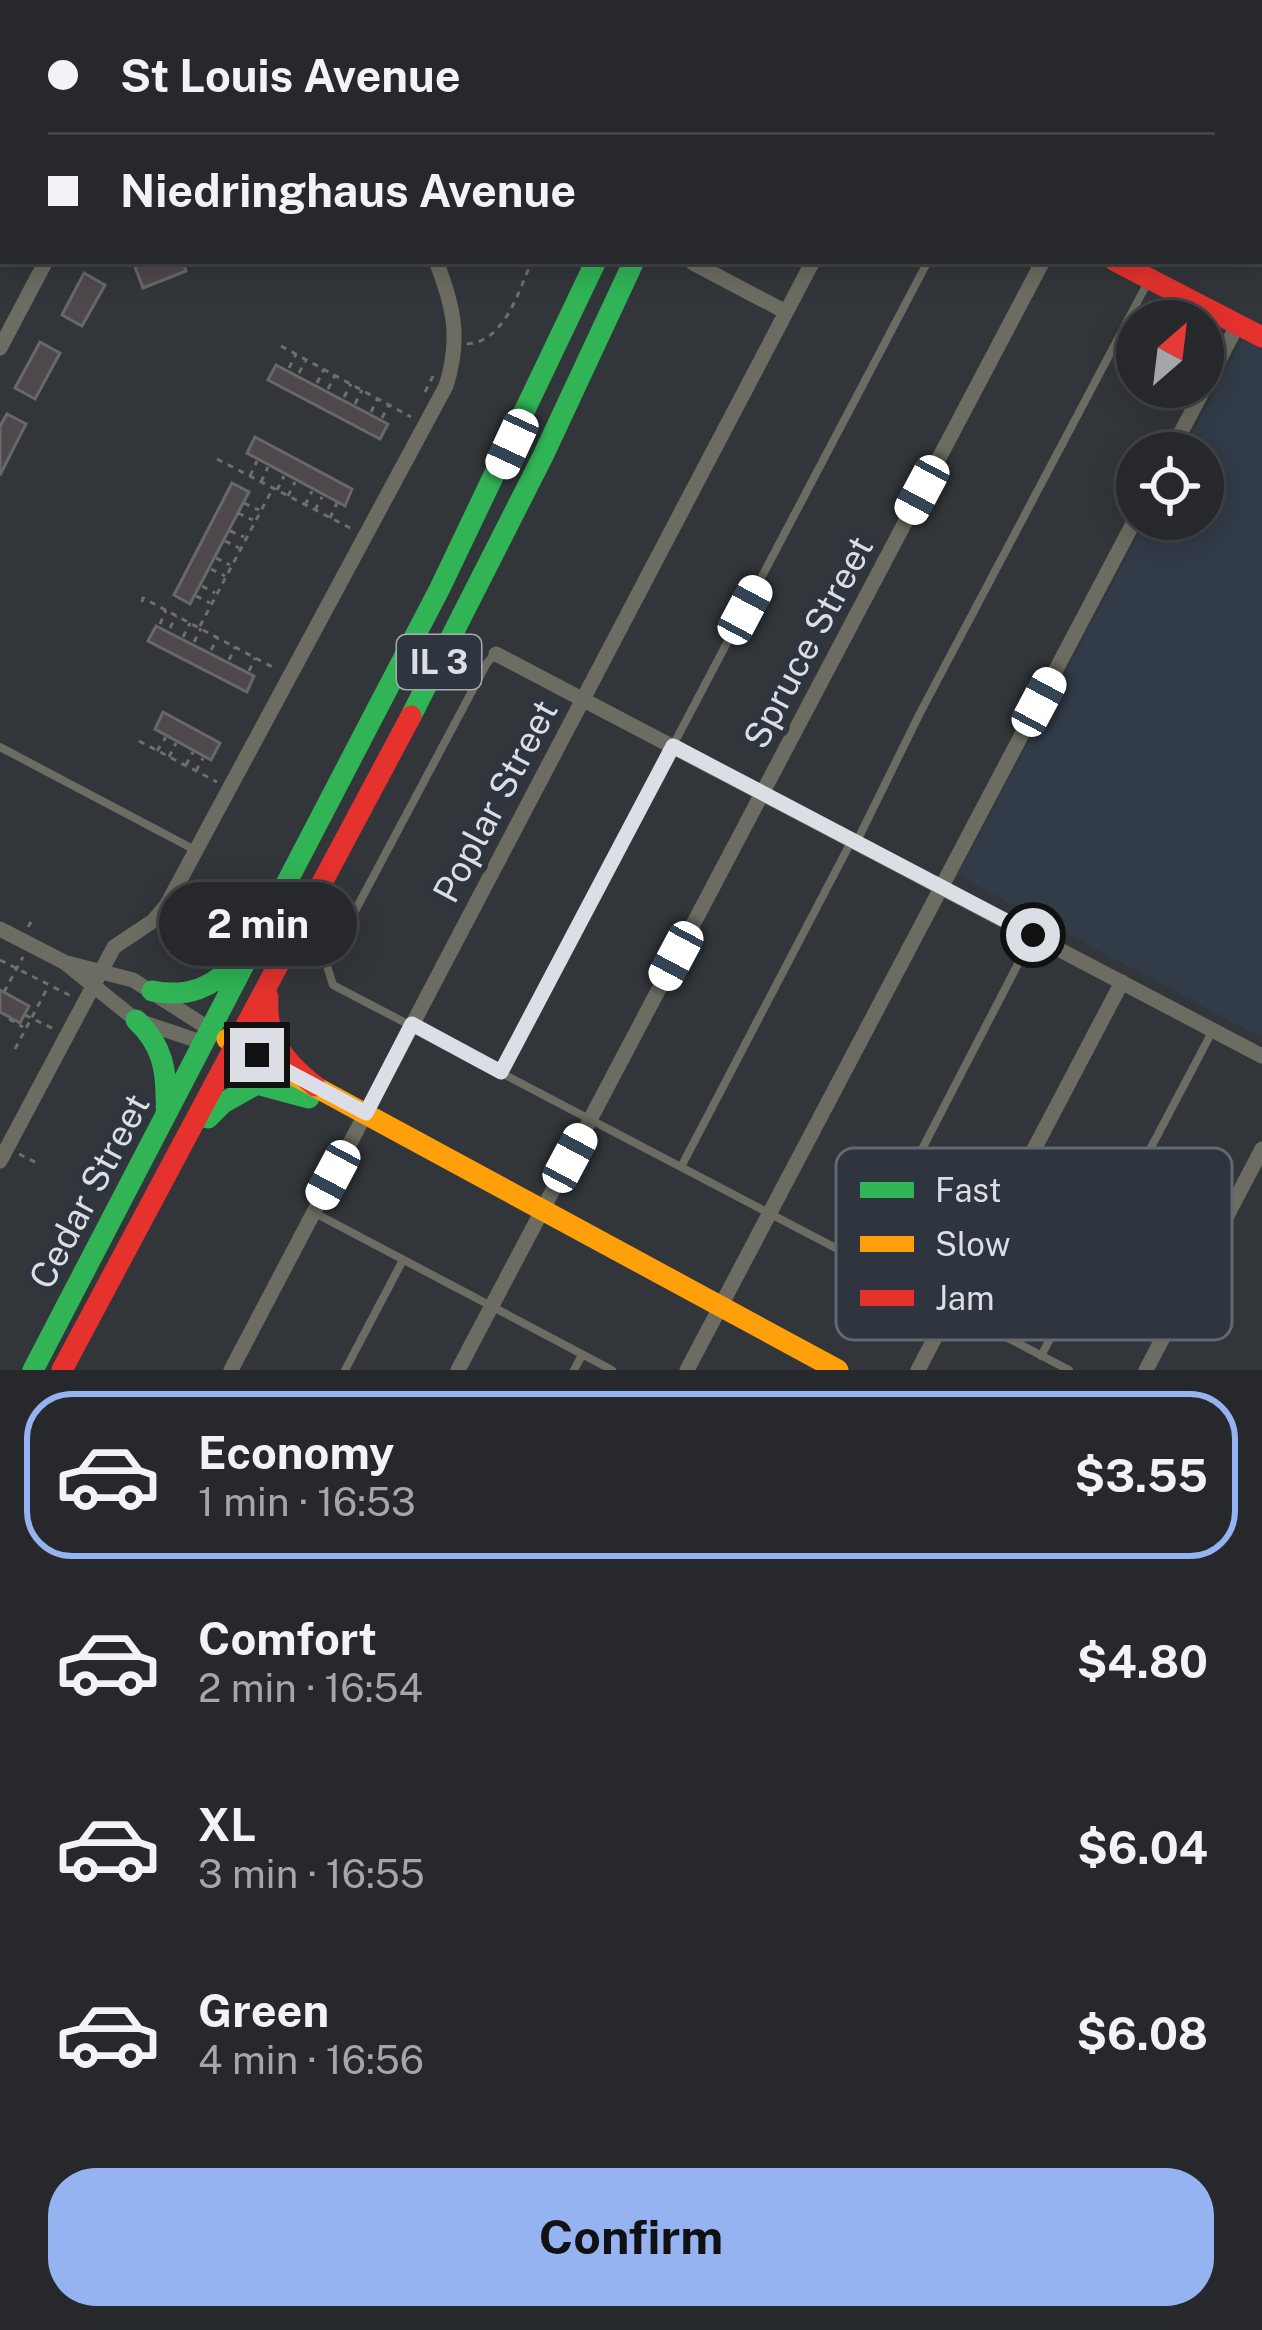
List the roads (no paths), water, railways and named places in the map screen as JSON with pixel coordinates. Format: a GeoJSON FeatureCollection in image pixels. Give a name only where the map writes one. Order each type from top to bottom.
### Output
{"type":"FeatureCollection","features":[{"type":"Feature","properties":{"kind":"main road","name":"IL 3"},"geometry":{"type":"LineString","coordinates":[[208,1037],[498,473],[595,264]]}},
{"type":"Feature","properties":{"kind":"main road","name":"IL 3"},"geometry":{"type":"LineString","coordinates":[[235,1052],[550,444],[633,264]]}},
{"type":"Feature","properties":{"kind":"main road"},"geometry":{"type":"LineString","coordinates":[[1121,264],[1262,337]]}},
{"type":"Feature","properties":{"kind":"main road"},"geometry":{"type":"LineString","coordinates":[[152,991],[181,995],[209,989],[256,941]]}},
{"type":"Feature","properties":{"kind":"main road"},"geometry":{"type":"LineString","coordinates":[[269,986],[265,1016],[272,1044],[312,1092]]}},
{"type":"Feature","properties":{"kind":"main road"},"geometry":{"type":"LineString","coordinates":[[136,1020],[153,1034],[164,1053],[166,1116]]}},
{"type":"Feature","properties":{"kind":"main road"},"geometry":{"type":"LineString","coordinates":[[208,1037],[838,1370]]}},
{"type":"Feature","properties":{"kind":"main road","name":"Cedar Street"},"geometry":{"type":"LineString","coordinates":[[33,1370],[208,1037]]}},
{"type":"Feature","properties":{"kind":"main road","name":"Cedar Street"},"geometry":{"type":"LineString","coordinates":[[62,1370],[235,1052]]}},
{"type":"Feature","properties":{"kind":"main road"},"geometry":{"type":"LineString","coordinates":[[185,1144],[223,1103],[247,1087],[272,1085],[312,1092]]}},
{"type":"Feature","properties":{"kind":"street"},"geometry":{"type":"LineString","coordinates":[[0,348],[44,264]]}},
{"type":"Feature","properties":{"kind":"street"},"geometry":{"type":"LineString","coordinates":[[0,1161],[119,941],[153,921],[166,906],[446,386],[457,343],[452,304],[437,264]]}},
{"type":"Feature","properties":{"kind":"street"},"geometry":{"type":"LineString","coordinates":[[695,264],[786,312]]}},
{"type":"Feature","properties":{"kind":"street","name":"Poplar Street"},"geometry":{"type":"LineString","coordinates":[[231,1370],[811,264]]}},
{"type":"Feature","properties":{"kind":"street","name":"Spruce Street"},"geometry":{"type":"LineString","coordinates":[[458,1370],[1041,264]]}},
{"type":"Feature","properties":{"kind":"street"},"geometry":{"type":"LineString","coordinates":[[1181,432],[1238,324]]}},
{"type":"Feature","properties":{"kind":"street"},"geometry":{"type":"LineString","coordinates":[[687,1370],[1124,540]]}},
{"type":"Feature","properties":{"kind":"street"},"geometry":{"type":"LineString","coordinates":[[496,654],[1262,1056]]}},
{"type":"Feature","properties":{"kind":"street"},"geometry":{"type":"LineString","coordinates":[[0,929],[96,978],[136,1020],[208,1037]]}},
{"type":"Feature","properties":{"kind":"street"},"geometry":{"type":"LineString","coordinates":[[96,978],[133,980],[208,1037]]}},
{"type":"Feature","properties":{"kind":"street"},"geometry":{"type":"LineString","coordinates":[[1035,1148],[1122,982]]}},
{"type":"Feature","properties":{"kind":"street"},"geometry":{"type":"LineString","coordinates":[[1232,1206],[1262,1149]]}},
{"type":"Feature","properties":{"kind":"street"},"geometry":{"type":"LineString","coordinates":[[918,1370],[934,1340]]}},
{"type":"Feature","properties":{"kind":"street"},"geometry":{"type":"LineString","coordinates":[[1146,1370],[1162,1340]]}},
{"type":"Feature","properties":{"kind":"lane"},"geometry":{"type":"LineString","coordinates":[[501,1072],[926,264]]}},
{"type":"Feature","properties":{"kind":"lane"},"geometry":{"type":"LineString","coordinates":[[681,1168],[1150,279]]}},
{"type":"Feature","properties":{"kind":"lane"},"geometry":{"type":"LineString","coordinates":[[496,654],[487,663],[327,966],[329,979],[339,990],[412,1024],[836,1249]]}},
{"type":"Feature","properties":{"kind":"lane"},"geometry":{"type":"LineString","coordinates":[[0,747],[197,850]]}},
{"type":"Feature","properties":{"kind":"lane"},"geometry":{"type":"LineString","coordinates":[[922,1148],[1033,935]]}},
{"type":"Feature","properties":{"kind":"lane"},"geometry":{"type":"LineString","coordinates":[[1151,1148],[1213,1030]]}},
{"type":"Feature","properties":{"kind":"lane"},"geometry":{"type":"LineString","coordinates":[[314,1212],[612,1370]]}},
{"type":"Feature","properties":{"kind":"lane"},"geometry":{"type":"LineString","coordinates":[[344,1370],[403,1260]]}},
{"type":"Feature","properties":{"kind":"lane"},"geometry":{"type":"LineString","coordinates":[[1010,1340],[1069,1370]]}},
{"type":"Feature","properties":{"kind":"lane"},"geometry":{"type":"LineString","coordinates":[[1041,1356],[1049,1340]]}},
{"type":"Feature","properties":{"kind":"lane"},"geometry":{"type":"LineString","coordinates":[[574,1370],[582,1354]]}}]}
